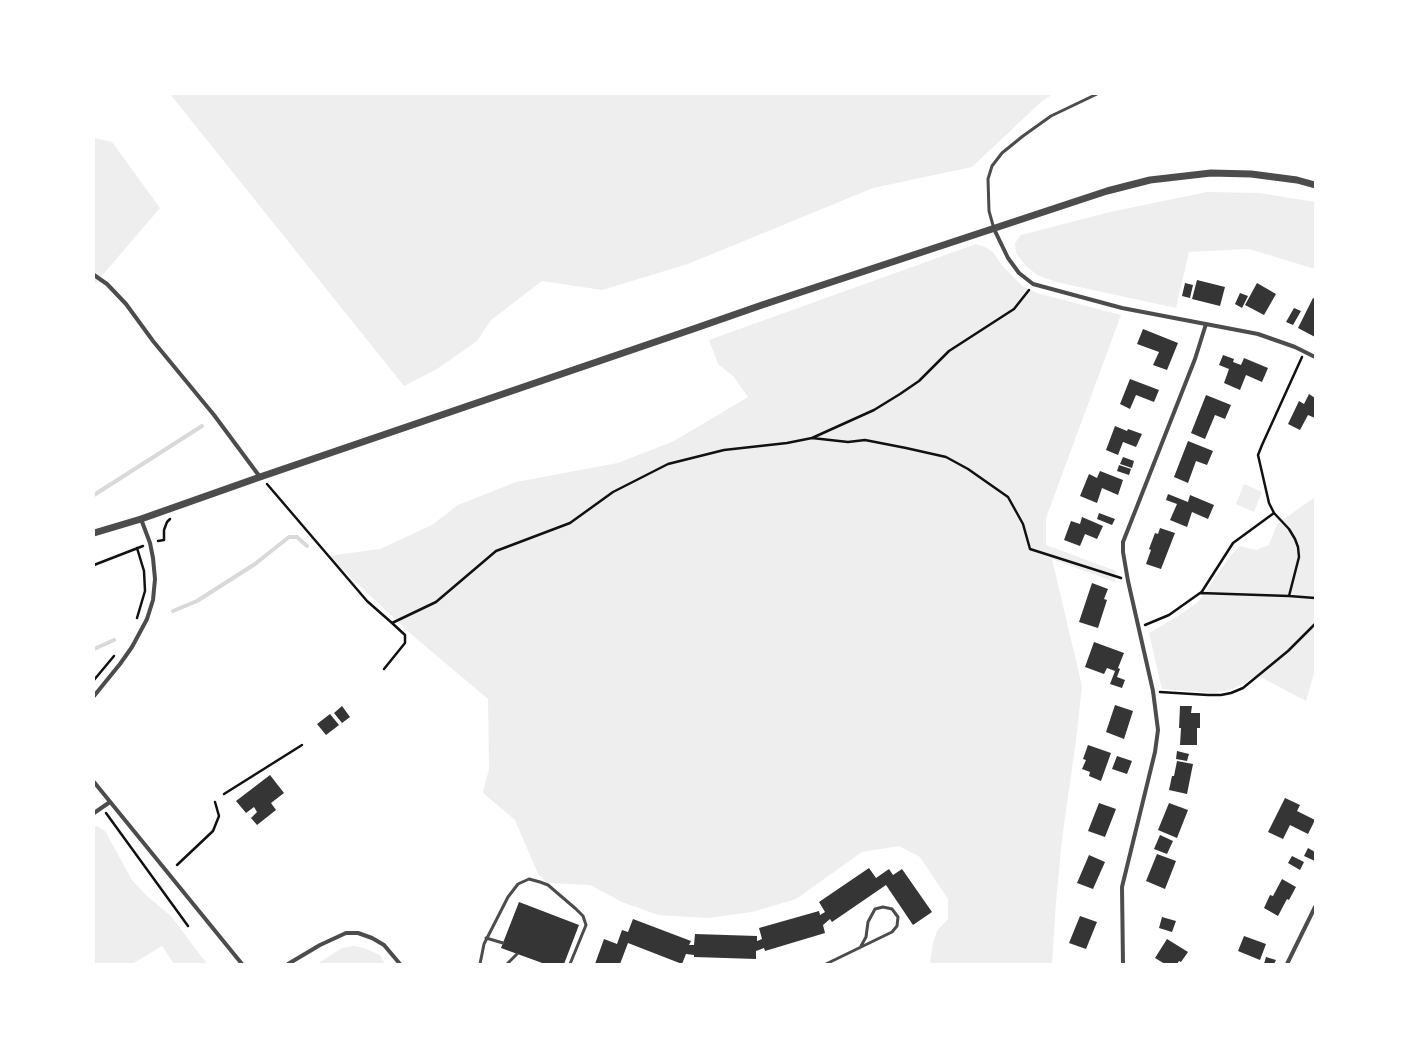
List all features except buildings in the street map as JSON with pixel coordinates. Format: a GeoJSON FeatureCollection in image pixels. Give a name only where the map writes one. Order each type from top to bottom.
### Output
{"type":"FeatureCollection","features":[{"type":"Feature","properties":{"kind":"street"},"geometry":{"type":"LineString","coordinates":[[94,533],[141,519],[762,305],[1107,191],[1150,180],[1211,173],[1252,174],[1297,180],[1315,185]]}},
{"type":"Feature","properties":{"kind":"street"},"geometry":{"type":"LineString","coordinates":[[994,229],[1008,258],[1019,273],[1033,284],[1122,308],[1258,334],[1295,347],[1315,357]]}},
{"type":"Feature","properties":{"kind":"street"},"geometry":{"type":"LineString","coordinates":[[94,275],[108,284],[126,304],[153,340],[214,415],[260,477]]}},
{"type":"Feature","properties":{"kind":"street"},"geometry":{"type":"LineString","coordinates":[[1123,964],[1122,887],[1155,752],[1158,730],[1154,691],[1128,581],[1123,552],[1123,542],[1195,359],[1206,324]]}},
{"type":"Feature","properties":{"kind":"street"},"geometry":{"type":"LineString","coordinates":[[94,696],[132,647],[147,619],[153,600],[155,579],[150,543],[141,519]]}},
{"type":"Feature","properties":{"kind":"street"},"geometry":{"type":"LineString","coordinates":[[94,782],[242,964]]}},
{"type":"Feature","properties":{"kind":"street"},"geometry":{"type":"LineString","coordinates":[[94,813],[110,802]]}},
{"type":"Feature","properties":{"kind":"street"},"geometry":{"type":"LineString","coordinates":[[1287,964],[1315,907]]}},
{"type":"Feature","properties":{"kind":"street"},"geometry":{"type":"LineString","coordinates":[[288,964],[320,945],[346,933],[358,934],[372,938],[384,945],[400,964]]}},
{"type":"Feature","properties":{"kind":"lane"},"geometry":{"type":"LineString","coordinates":[[994,229],[989,211],[988,179],[992,166],[1002,154],[1022,136],[1051,116],[1097,94]]}},
{"type":"Feature","properties":{"kind":"lane"},"geometry":{"type":"LineString","coordinates":[[480,964],[486,938],[508,897],[518,884],[529,879],[548,886],[583,916],[586,926],[570,964]]}},
{"type":"Feature","properties":{"kind":"lane"},"geometry":{"type":"LineString","coordinates":[[826,964],[886,935],[894,929],[897,926],[898,917],[892,910],[883,907],[875,909],[868,922],[866,937],[861,946]]}},
{"type":"Feature","properties":{"kind":"lane"},"geometry":{"type":"LineString","coordinates":[[486,938],[503,943]]}},
{"type":"Feature","properties":{"kind":"lane"},"geometry":{"type":"LineString","coordinates":[[507,964],[517,954]]}},
{"type":"Feature","properties":{"kind":"path"},"geometry":{"type":"LineString","coordinates":[[392,623],[436,602],[496,551],[570,524],[613,492],[668,464],[724,450],[787,444],[812,438],[874,410],[919,381],[949,351],[1014,309],[1026,296],[1033,284]]}},
{"type":"Feature","properties":{"kind":"path"},"geometry":{"type":"LineString","coordinates":[[1289,596],[1298,558],[1298,547],[1289,529],[1274,513],[1269,503],[1258,456],[1304,352]]}},
{"type":"Feature","properties":{"kind":"path"},"geometry":{"type":"LineString","coordinates":[[812,438],[848,442],[866,440],[946,457],[968,469],[1008,496],[1023,524],[1030,549],[1128,581]]}},
{"type":"Feature","properties":{"kind":"path"},"geometry":{"type":"LineString","coordinates":[[260,477],[367,601],[405,635],[405,643],[384,669]]}},
{"type":"Feature","properties":{"kind":"path"},"geometry":{"type":"LineString","coordinates":[[260,487],[268,485]]}},
{"type":"Feature","properties":{"kind":"path"},"geometry":{"type":"LineString","coordinates":[[1139,628],[1169,615],[1188,603],[1200,593],[1233,543],[1274,513]]}},
{"type":"Feature","properties":{"kind":"path"},"geometry":{"type":"LineString","coordinates":[[94,565],[150,543],[164,540],[164,530],[167,522],[174,516]]}},
{"type":"Feature","properties":{"kind":"path"},"geometry":{"type":"LineString","coordinates":[[137,548],[144,571],[145,590],[137,619]]}},
{"type":"Feature","properties":{"kind":"path"},"geometry":{"type":"LineString","coordinates":[[1200,593],[1315,598]]}},
{"type":"Feature","properties":{"kind":"path"},"geometry":{"type":"LineString","coordinates":[[1154,691],[1208,695],[1231,693],[1243,688],[1288,651],[1315,624]]}},
{"type":"Feature","properties":{"kind":"path"},"geometry":{"type":"LineString","coordinates":[[94,680],[115,655]]}},
{"type":"Feature","properties":{"kind":"path"},"geometry":{"type":"LineString","coordinates":[[224,794],[302,745]]}},
{"type":"Feature","properties":{"kind":"path"},"geometry":{"type":"LineString","coordinates":[[176,865],[214,831],[219,816],[215,802]]}},
{"type":"Feature","properties":{"kind":"path"},"geometry":{"type":"LineString","coordinates":[[102,808],[188,926]]}},
{"type":"Feature","properties":{"kind":"shaded area"},"geometry":{"type":"Polygon","coordinates":[[[170,94],[1053,94],[1042,101],[972,167],[873,188],[688,264],[602,290],[542,281],[491,320],[477,341],[437,369],[404,386],[170,94]]]}},
{"type":"Feature","properties":{"kind":"shaded area"},"geometry":{"type":"Polygon","coordinates":[[[94,138],[112,142],[160,208],[94,285],[94,138]]]}},
{"type":"Feature","properties":{"kind":"shaded area"},"geometry":{"type":"Polygon","coordinates":[[[1207,192],[1260,193],[1315,202],[1315,269],[1249,249],[1189,252],[1176,308],[1056,282],[1037,275],[1025,265],[1016,253],[1015,243],[1021,235],[1110,212],[1207,192]]]}},
{"type":"Feature","properties":{"kind":"shaded area"},"geometry":{"type":"Polygon","coordinates":[[[976,244],[993,252],[1001,264],[1022,286],[1037,293],[1121,315],[1046,518],[1046,545],[1116,571],[1115,582],[1052,559],[1082,686],[1062,839],[1052,964],[930,964],[933,943],[937,931],[948,919],[948,899],[920,857],[899,846],[862,852],[796,899],[752,912],[708,918],[658,915],[622,902],[590,885],[547,883],[538,874],[515,820],[483,793],[489,769],[488,699],[412,635],[328,556],[380,549],[432,525],[458,505],[516,482],[618,463],[674,441],[748,397],[734,377],[718,364],[709,340],[976,244]]]}},
{"type":"Feature","properties":{"kind":"shaded area"},"geometry":{"type":"Polygon","coordinates":[[[1244,484],[1262,492],[1254,512],[1236,504],[1244,484]]]}},
{"type":"Feature","properties":{"kind":"shaded area"},"geometry":{"type":"Polygon","coordinates":[[[1315,497],[1315,670],[1306,701],[1257,675],[1230,690],[1213,693],[1162,689],[1149,633],[1175,618],[1198,602],[1231,555],[1240,546],[1256,550],[1269,545],[1277,524],[1315,497]]]}},
{"type":"Feature","properties":{"kind":"shaded area"},"geometry":{"type":"Polygon","coordinates":[[[97,826],[105,831],[132,880],[147,896],[171,916],[207,964],[174,964],[162,946],[132,964],[94,964],[94,827],[97,826]]]}},
{"type":"Feature","properties":{"kind":"shaded area"},"geometry":{"type":"Polygon","coordinates":[[[354,946],[364,948],[380,955],[385,964],[317,964],[342,948],[354,946]]]}},
{"type":"Feature","properties":{"kind":"waterway"},"geometry":{"type":"LineString","coordinates":[[94,495],[202,426]]}},
{"type":"Feature","properties":{"kind":"waterway"},"geometry":{"type":"LineString","coordinates":[[173,611],[197,601],[255,564],[289,537],[297,537],[307,546]]}},
{"type":"Feature","properties":{"kind":"waterway"},"geometry":{"type":"LineString","coordinates":[[94,649],[114,640]]}}]}
